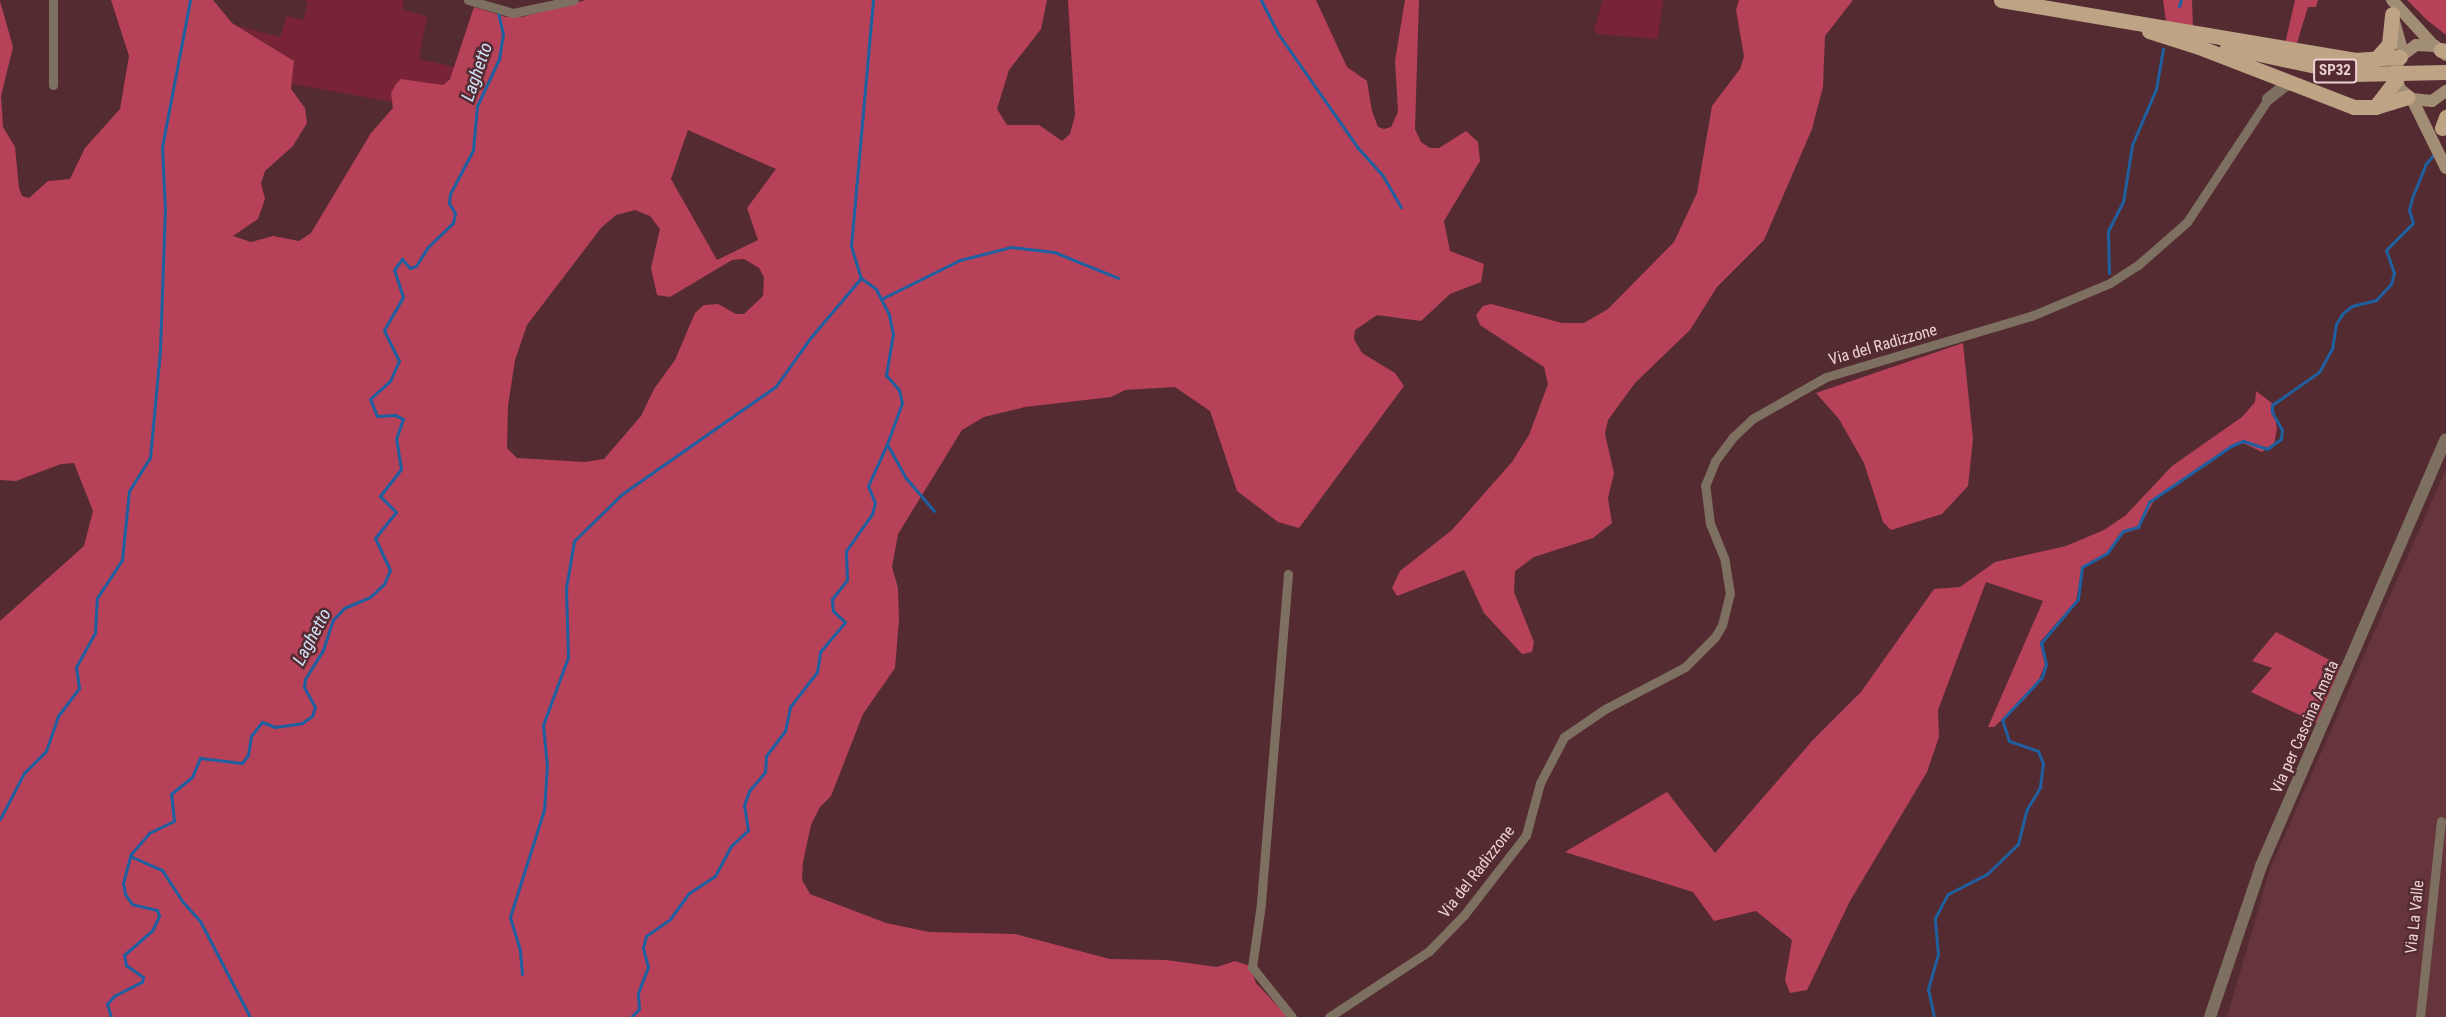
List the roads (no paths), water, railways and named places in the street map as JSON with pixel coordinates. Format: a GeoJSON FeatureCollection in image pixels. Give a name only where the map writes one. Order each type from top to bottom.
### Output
{"type":"FeatureCollection","features":[{"type":"Feature","properties":{"kind":"main road","name":"SP32"},"geometry":{"type":"LineString","coordinates":[[2001,0],[2109,19],[2353,74],[2446,72]]}},
{"type":"Feature","properties":{"kind":"main road"},"geometry":{"type":"LineString","coordinates":[[2376,59],[2389,44],[2390,5]]}},
{"type":"Feature","properties":{"kind":"main road"},"geometry":{"type":"LineString","coordinates":[[2390,5],[2442,51]]}},
{"type":"Feature","properties":{"kind":"main road"},"geometry":{"type":"LineString","coordinates":[[2375,107],[2396,80],[2401,55],[2390,5]]}},
{"type":"Feature","properties":{"kind":"main road"},"geometry":{"type":"LineString","coordinates":[[2109,19],[2187,29],[2354,60],[2401,55],[2420,45],[2442,51]]}},
{"type":"Feature","properties":{"kind":"main road"},"geometry":{"type":"LineString","coordinates":[[2109,19],[2278,76],[2354,107],[2375,107],[2410,98],[2427,102],[2446,92]]}},
{"type":"Feature","properties":{"kind":"main road"},"geometry":{"type":"LineString","coordinates":[[2396,80],[2410,98],[2442,154],[2446,168]]}},
{"type":"Feature","properties":{"kind":"main road"},"geometry":{"type":"LineString","coordinates":[[2442,154],[2446,92]]}},
{"type":"Feature","properties":{"kind":"street"},"geometry":{"type":"LineString","coordinates":[[53,0],[53,85]]}},
{"type":"Feature","properties":{"kind":"street"},"geometry":{"type":"LineString","coordinates":[[468,0],[513,13],[574,0]]}},
{"type":"Feature","properties":{"kind":"street"},"geometry":{"type":"LineString","coordinates":[[2268,99],[2278,76]]}},
{"type":"Feature","properties":{"kind":"street"},"geometry":{"type":"LineString","coordinates":[[2268,99],[2286,86],[2300,84]]}},
{"type":"Feature","properties":{"kind":"street","name":"Via del Radizzone"},"geometry":{"type":"LineString","coordinates":[[1329,1017],[1429,951],[1464,915],[1526,835],[1540,783],[1564,737],[1605,709],[1685,667],[1715,637],[1722,625],[1730,594],[1724,558],[1710,524],[1705,486],[1709,471],[1733,437],[1752,419],[1826,377],[2031,316],[2110,283],[2138,265],[2187,222],[2268,99]]}},
{"type":"Feature","properties":{"kind":"street","name":"Via per Cascina Amata"},"geometry":{"type":"LineString","coordinates":[[2210,1017],[2262,866],[2446,439]]}},
{"type":"Feature","properties":{"kind":"street"},"geometry":{"type":"LineString","coordinates":[[1288,574],[1252,967],[1292,1017]]}},
{"type":"Feature","properties":{"kind":"street","name":"Via La Valle"},"geometry":{"type":"LineString","coordinates":[[2420,1017],[2441,821]]}},
{"type":"Feature","properties":{"kind":"waterway"},"geometry":{"type":"LineString","coordinates":[[0,819],[24,773],[46,751],[58,716],[79,688],[76,667],[95,633],[97,598],[122,560],[129,491],[150,458],[160,350],[165,210],[162,147],[190,0]]}},
{"type":"Feature","properties":{"kind":"waterway"},"geometry":{"type":"LineString","coordinates":[[873,0],[851,246],[861,278],[876,289],[889,315],[893,334],[886,375],[899,390],[902,403],[887,444]]}},
{"type":"Feature","properties":{"kind":"waterway"},"geometry":{"type":"LineString","coordinates":[[1261,0],[1279,35],[1358,148],[1383,176],[1401,207]]}},
{"type":"Feature","properties":{"kind":"waterway"},"geometry":{"type":"LineString","coordinates":[[2179,6],[2181,0]]}},
{"type":"Feature","properties":{"kind":"waterway","name":"Laghetto"},"geometry":{"type":"LineString","coordinates":[[111,1017],[107,1004],[114,996],[142,982],[143,977],[126,965],[124,955],[152,931],[159,916],[157,910],[132,904],[125,894],[123,883],[131,854],[149,833],[174,821],[171,794],[192,777],[200,758],[242,763],[248,755],[251,736],[262,722],[275,727],[302,723],[312,716],[315,707],[304,687],[305,679],[323,650],[333,620],[344,608],[370,597],[384,584],[390,570],[375,538],[396,512],[380,496],[401,469],[396,439],[403,419],[395,415],[377,416],[370,399],[390,381],[399,361],[384,330],[403,297],[394,270],[402,259],[410,268],[416,266],[428,247],[453,223],[455,213],[449,203],[450,194],[473,150],[477,106],[499,59],[503,34],[498,12]]}},
{"type":"Feature","properties":{"kind":"waterway"},"geometry":{"type":"LineString","coordinates":[[2109,273],[2108,231],[2123,202],[2132,145],[2156,89],[2163,49]]}},
{"type":"Feature","properties":{"kind":"waterway"},"geometry":{"type":"LineString","coordinates":[[1934,1017],[1928,989],[1938,955],[1935,918],[1948,894],[1987,874],[2018,844],[2027,809],[2040,787],[2043,763],[2038,751],[2009,741],[2002,720],[2042,677],[2046,664],[2041,643],[2078,599],[2082,567],[2107,553],[2123,531],[2138,527],[2149,502],[2231,446],[2243,441],[2267,449],[2281,439],[2282,430],[2272,412],[2272,405],[2319,372],[2332,349],[2336,324],[2343,313],[2352,306],[2376,300],[2391,284],[2394,273],[2386,250],[2413,223],[2409,210],[2412,198],[2425,165],[2433,155]]}},
{"type":"Feature","properties":{"kind":"waterway"},"geometry":{"type":"LineString","coordinates":[[881,299],[960,260],[1011,247],[1054,252],[1118,278]]}},
{"type":"Feature","properties":{"kind":"waterway"},"geometry":{"type":"LineString","coordinates":[[522,974],[520,950],[510,917],[544,810],[547,766],[543,725],[568,657],[566,588],[574,541],[622,494],[776,386],[811,337],[861,278]]}},
{"type":"Feature","properties":{"kind":"waterway"},"geometry":{"type":"LineString","coordinates":[[631,1017],[639,1009],[638,993],[648,967],[643,948],[646,936],[670,919],[689,893],[715,876],[731,846],[748,830],[744,805],[749,791],[765,772],[766,756],[785,731],[790,707],[817,672],[820,652],[845,622],[833,611],[832,599],[847,580],[846,551],[872,514],[875,503],[868,486],[887,444],[906,478],[934,511]]}},
{"type":"Feature","properties":{"kind":"waterway"},"geometry":{"type":"LineString","coordinates":[[130,856],[162,870],[182,901],[200,921],[250,1017]]}}]}
